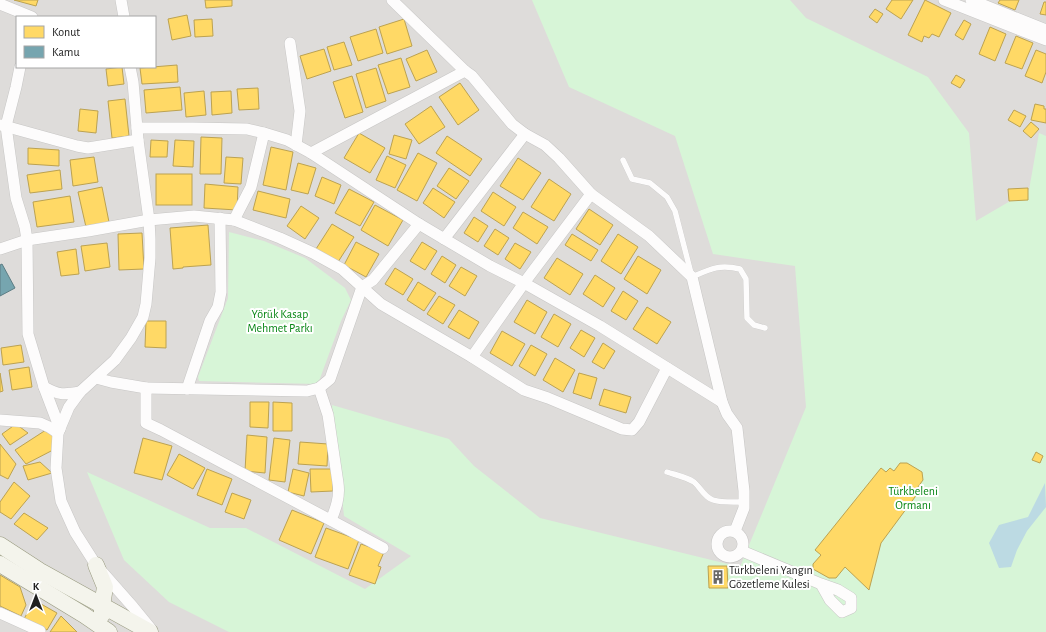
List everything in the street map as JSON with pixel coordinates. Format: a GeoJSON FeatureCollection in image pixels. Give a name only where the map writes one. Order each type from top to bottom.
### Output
{"type":"FeatureCollection","features":[{"type":"Feature","properties":{"kind":"main road"},"geometry":{"type":"LineString","coordinates":[[0,544],[40,571],[151,632]]}},
{"type":"Feature","properties":{"kind":"main road"},"geometry":{"type":"LineString","coordinates":[[0,564],[84,615],[102,631]]}},
{"type":"Feature","properties":{"kind":"main road"},"geometry":{"type":"LineString","coordinates":[[96,565],[105,586],[102,606],[102,631]]}},
{"type":"Feature","properties":{"kind":"street"},"geometry":{"type":"LineString","coordinates":[[121,0],[124,16]]}},
{"type":"Feature","properties":{"kind":"street"},"geometry":{"type":"LineString","coordinates":[[392,0],[472,76],[512,124],[525,134],[545,145],[591,194],[649,236],[692,277],[722,402],[727,414],[737,428],[744,491],[744,508],[735,531]]}},
{"type":"Feature","properties":{"kind":"street"},"geometry":{"type":"LineString","coordinates":[[944,0],[1046,40]]}},
{"type":"Feature","properties":{"kind":"street"},"geometry":{"type":"LineString","coordinates":[[971,0],[1046,30]]}},
{"type":"Feature","properties":{"kind":"street"},"geometry":{"type":"LineString","coordinates":[[0,4],[27,16]]}},
{"type":"Feature","properties":{"kind":"street"},"geometry":{"type":"LineString","coordinates":[[290,43],[300,111],[296,145]]}},
{"type":"Feature","properties":{"kind":"street"},"geometry":{"type":"LineString","coordinates":[[20,68],[16,86],[3,125],[16,198],[25,227],[27,240],[28,334],[59,431]]}},
{"type":"Feature","properties":{"kind":"street"},"geometry":{"type":"LineString","coordinates":[[130,68],[149,220],[149,276],[146,304],[143,317],[131,338],[115,360],[80,392],[69,408],[59,431],[56,468],[61,501],[75,532],[96,565],[133,607],[151,632]]}},
{"type":"Feature","properties":{"kind":"street"},"geometry":{"type":"LineString","coordinates":[[311,153],[465,71]]}},
{"type":"Feature","properties":{"kind":"street"},"geometry":{"type":"LineString","coordinates":[[3,125],[88,148],[138,140]]}},
{"type":"Feature","properties":{"kind":"street"},"geometry":{"type":"LineString","coordinates":[[137,128],[247,129],[287,140],[311,153],[418,224],[490,266],[524,283],[600,326],[722,402]]}},
{"type":"Feature","properties":{"kind":"street"},"geometry":{"type":"LineString","coordinates":[[234,220],[251,186],[264,133]]}},
{"type":"Feature","properties":{"kind":"street"},"geometry":{"type":"LineString","coordinates":[[444,239],[525,134]]}},
{"type":"Feature","properties":{"kind":"street"},"geometry":{"type":"LineString","coordinates":[[472,357],[524,283],[591,194]]}},
{"type":"Feature","properties":{"kind":"street"},"geometry":{"type":"LineString","coordinates":[[0,249],[27,240],[149,220],[194,216],[234,220],[280,238],[313,253],[342,269],[381,304],[472,357],[524,390],[548,398],[622,429],[632,430],[639,422],[667,368]]}},
{"type":"Feature","properties":{"kind":"street"},"geometry":{"type":"LineString","coordinates":[[187,389],[210,321],[218,307],[221,292],[220,218]]}},
{"type":"Feature","properties":{"kind":"street"},"geometry":{"type":"LineString","coordinates":[[96,378],[146,388],[307,391],[319,388],[330,379],[362,287],[373,280],[418,224]]}},
{"type":"Feature","properties":{"kind":"street"},"geometry":{"type":"LineString","coordinates":[[44,387],[65,395],[80,392]]}},
{"type":"Feature","properties":{"kind":"street"},"geometry":{"type":"LineString","coordinates":[[146,388],[146,423],[384,548]]}},
{"type":"Feature","properties":{"kind":"street"},"geometry":{"type":"LineString","coordinates":[[319,388],[328,415],[339,490],[337,503],[331,520]]}},
{"type":"Feature","properties":{"kind":"street"},"geometry":{"type":"LineString","coordinates":[[0,420],[40,423],[59,431]]}},
{"type":"Feature","properties":{"kind":"street"},"geometry":{"type":"LineString","coordinates":[[726,531],[735,531],[742,537],[744,542],[742,551],[735,556],[730,557],[722,554],[717,546],[719,536],[726,531]]}},
{"type":"Feature","properties":{"kind":"street"},"geometry":{"type":"LineString","coordinates":[[742,551],[821,584]]}},
{"type":"Feature","properties":{"kind":"street"},"geometry":{"type":"LineString","coordinates":[[0,613],[40,631]]}},
{"type":"Feature","properties":{"kind":"lane"},"geometry":{"type":"LineString","coordinates":[[623,160],[632,179],[650,183],[667,197],[676,211],[692,277],[715,268],[729,266],[740,269],[746,280],[747,318],[754,325],[765,328]]}},
{"type":"Feature","properties":{"kind":"lane"},"geometry":{"type":"LineString","coordinates":[[667,472],[685,477],[694,482],[704,494],[713,500],[730,503],[744,502]]}},
{"type":"Feature","properties":{"kind":"shaded area"},"geometry":{"type":"Polygon","coordinates":[[[0,0],[1046,0],[1046,632],[0,632],[0,0]]]}},
{"type":"Feature","properties":{"kind":"green space","name":"Türkbeleni Ormanı"},"geometry":{"type":"Polygon","coordinates":[[[532,0],[790,0],[806,18],[928,77],[969,133],[976,221],[1029,190],[1039,133],[1046,136],[1046,632],[229,632],[169,602],[124,560],[87,472],[210,528],[246,528],[365,589],[411,556],[344,516],[332,405],[449,439],[474,466],[540,518],[740,567],[806,407],[795,266],[713,254],[675,136],[569,87],[532,0]]]}},
{"type":"Feature","properties":{"kind":"green space","name":"Yörük Kasap Mehmet Parkı"},"geometry":{"type":"Polygon","coordinates":[[[229,232],[264,241],[305,258],[345,288],[351,300],[341,321],[318,384],[199,381],[198,377],[228,298],[229,232]]]}},
{"type":"Feature","properties":{"kind":"water"},"geometry":{"type":"Polygon","coordinates":[[[1045,483],[1046,507],[1027,531],[1017,550],[1011,567],[999,568],[989,543],[999,525],[1028,517],[1045,483]]]}},
{"type":"Feature","properties":{"kind":"building: Konut"},"geometry":{"type":"Polygon","coordinates":[[[14,0],[38,0],[36,6],[14,0]]]}},
{"type":"Feature","properties":{"kind":"building: Konut"},"geometry":{"type":"Polygon","coordinates":[[[205,0],[232,0],[232,6],[206,8],[205,0]]]}},
{"type":"Feature","properties":{"kind":"building: Konut"},"geometry":{"type":"Polygon","coordinates":[[[892,0],[913,0],[901,19],[886,9],[892,0]]]}},
{"type":"Feature","properties":{"kind":"building: Konut"},"geometry":{"type":"Polygon","coordinates":[[[925,0],[951,13],[939,37],[932,34],[929,38],[924,36],[922,42],[908,35],[925,0]]]}},
{"type":"Feature","properties":{"kind":"building: Konut"},"geometry":{"type":"Polygon","coordinates":[[[1000,0],[1019,0],[1015,10],[998,3],[1000,0]]]}},
{"type":"Feature","properties":{"kind":"building: Konut"},"geometry":{"type":"Polygon","coordinates":[[[1044,2],[1046,2],[1046,15],[1040,14],[1044,2]]]}},
{"type":"Feature","properties":{"kind":"building: Konut"},"geometry":{"type":"Polygon","coordinates":[[[875,9],[883,14],[877,23],[869,17],[875,9]]]}},
{"type":"Feature","properties":{"kind":"building: Konut"},"geometry":{"type":"Polygon","coordinates":[[[187,15],[191,36],[172,40],[168,19],[187,15]]]}},
{"type":"Feature","properties":{"kind":"building: Konut"},"geometry":{"type":"Polygon","coordinates":[[[212,19],[213,36],[195,37],[194,20],[212,19]]]}},
{"type":"Feature","properties":{"kind":"building: Konut"},"geometry":{"type":"Polygon","coordinates":[[[404,19],[412,46],[387,54],[379,27],[404,19]]]}},
{"type":"Feature","properties":{"kind":"building: Konut"},"geometry":{"type":"Polygon","coordinates":[[[964,20],[971,24],[963,40],[955,35],[964,20]]]}},
{"type":"Feature","properties":{"kind":"building: Konut"},"geometry":{"type":"Polygon","coordinates":[[[990,27],[1006,34],[995,61],[979,54],[990,27]]]}},
{"type":"Feature","properties":{"kind":"building: Konut"},"geometry":{"type":"Polygon","coordinates":[[[376,29],[383,53],[358,61],[350,37],[376,29]]]}},
{"type":"Feature","properties":{"kind":"building: Konut"},"geometry":{"type":"Polygon","coordinates":[[[1016,36],[1033,43],[1022,69],[1005,63],[1016,36]]]}},
{"type":"Feature","properties":{"kind":"building: Konut"},"geometry":{"type":"Polygon","coordinates":[[[344,42],[352,65],[334,70],[327,47],[344,42]]]}},
{"type":"Feature","properties":{"kind":"building: Konut"},"geometry":{"type":"Polygon","coordinates":[[[324,49],[331,71],[307,79],[300,56],[324,49]]]}},
{"type":"Feature","properties":{"kind":"building: Konut"},"geometry":{"type":"Polygon","coordinates":[[[427,50],[437,72],[416,81],[406,59],[427,50]]]}},
{"type":"Feature","properties":{"kind":"building: Konut"},"geometry":{"type":"Polygon","coordinates":[[[1036,50],[1046,54],[1046,72],[1042,83],[1025,76],[1036,50]]]}},
{"type":"Feature","properties":{"kind":"building: Konut"},"geometry":{"type":"Polygon","coordinates":[[[401,58],[410,87],[388,94],[378,65],[401,58]]]}},
{"type":"Feature","properties":{"kind":"building: Konut"},"geometry":{"type":"Polygon","coordinates":[[[177,65],[178,82],[142,84],[140,68],[156,68],[156,67],[177,65]]]}},
{"type":"Feature","properties":{"kind":"building: Konut"},"geometry":{"type":"Polygon","coordinates":[[[122,68],[124,84],[108,86],[106,69],[122,68]]]}},
{"type":"Feature","properties":{"kind":"building: Konut"},"geometry":{"type":"Polygon","coordinates":[[[376,68],[386,101],[366,108],[356,74],[376,68]]]}},
{"type":"Feature","properties":{"kind":"building: Konut"},"geometry":{"type":"Polygon","coordinates":[[[956,75],[965,80],[960,88],[951,83],[956,75]]]}},
{"type":"Feature","properties":{"kind":"building: Konut"},"geometry":{"type":"Polygon","coordinates":[[[352,76],[363,112],[345,118],[333,82],[352,76]]]}},
{"type":"Feature","properties":{"kind":"building: Konut"},"geometry":{"type":"Polygon","coordinates":[[[460,83],[479,110],[458,125],[439,97],[460,83]]]}},
{"type":"Feature","properties":{"kind":"building: Konut"},"geometry":{"type":"Polygon","coordinates":[[[180,87],[182,110],[146,113],[144,90],[180,87]]]}},
{"type":"Feature","properties":{"kind":"building: Konut"},"geometry":{"type":"Polygon","coordinates":[[[258,88],[259,109],[239,110],[237,89],[258,88]]]}},
{"type":"Feature","properties":{"kind":"building: Konut"},"geometry":{"type":"Polygon","coordinates":[[[204,91],[206,115],[186,117],[184,93],[204,91]]]}},
{"type":"Feature","properties":{"kind":"building: Konut"},"geometry":{"type":"Polygon","coordinates":[[[231,91],[232,113],[212,115],[211,92],[231,91]]]}},
{"type":"Feature","properties":{"kind":"building: Konut"},"geometry":{"type":"Polygon","coordinates":[[[125,99],[129,136],[112,138],[108,101],[125,99]]]}},
{"type":"Feature","properties":{"kind":"building: Konut"},"geometry":{"type":"Polygon","coordinates":[[[1035,104],[1044,106],[1044,109],[1046,109],[1046,123],[1031,120],[1035,104]]]}},
{"type":"Feature","properties":{"kind":"building: Konut"},"geometry":{"type":"Polygon","coordinates":[[[431,106],[445,127],[419,144],[405,124],[431,106]]]}},
{"type":"Feature","properties":{"kind":"building: Konut"},"geometry":{"type":"Polygon","coordinates":[[[80,109],[98,111],[96,133],[78,131],[80,109]]]}},
{"type":"Feature","properties":{"kind":"building: Konut"},"geometry":{"type":"Polygon","coordinates":[[[1014,110],[1026,116],[1020,127],[1008,120],[1014,110]]]}},
{"type":"Feature","properties":{"kind":"building: Konut"},"geometry":{"type":"Polygon","coordinates":[[[1031,122],[1039,129],[1031,138],[1023,131],[1031,122]]]}},
{"type":"Feature","properties":{"kind":"building: Konut"},"geometry":{"type":"Polygon","coordinates":[[[359,133],[385,148],[370,173],[344,158],[359,133]]]}},
{"type":"Feature","properties":{"kind":"building: Konut"},"geometry":{"type":"Polygon","coordinates":[[[394,135],[412,140],[406,159],[389,154],[394,135]]]}},
{"type":"Feature","properties":{"kind":"building: Konut"},"geometry":{"type":"Polygon","coordinates":[[[447,136],[482,159],[470,176],[436,153],[447,136]]]}},
{"type":"Feature","properties":{"kind":"building: Konut"},"geometry":{"type":"Polygon","coordinates":[[[201,137],[222,138],[221,174],[200,174],[201,137]]]}},
{"type":"Feature","properties":{"kind":"building: Konut"},"geometry":{"type":"Polygon","coordinates":[[[151,140],[168,141],[167,157],[150,157],[151,140]]]}},
{"type":"Feature","properties":{"kind":"building: Konut"},"geometry":{"type":"Polygon","coordinates":[[[175,140],[194,141],[193,167],[173,166],[175,140]]]}},
{"type":"Feature","properties":{"kind":"building: Konut"},"geometry":{"type":"Polygon","coordinates":[[[271,147],[293,152],[286,190],[263,185],[271,147]]]}},
{"type":"Feature","properties":{"kind":"building: Konut"},"geometry":{"type":"Polygon","coordinates":[[[28,148],[59,150],[59,166],[28,164],[28,148]]]}},
{"type":"Feature","properties":{"kind":"building: Konut"},"geometry":{"type":"Polygon","coordinates":[[[418,153],[437,163],[417,201],[397,190],[418,153]]]}},
{"type":"Feature","properties":{"kind":"building: Konut"},"geometry":{"type":"Polygon","coordinates":[[[387,156],[406,165],[395,188],[376,180],[387,156]]]}},
{"type":"Feature","properties":{"kind":"building: Konut"},"geometry":{"type":"Polygon","coordinates":[[[94,157],[98,182],[73,186],[70,160],[94,157]]]}},
{"type":"Feature","properties":{"kind":"building: Konut"},"geometry":{"type":"Polygon","coordinates":[[[226,157],[243,158],[241,184],[224,183],[226,157]]]}},
{"type":"Feature","properties":{"kind":"building: Konut"},"geometry":{"type":"Polygon","coordinates":[[[518,158],[541,173],[523,200],[500,186],[518,158]]]}},
{"type":"Feature","properties":{"kind":"building: Konut"},"geometry":{"type":"Polygon","coordinates":[[[298,163],[316,168],[308,194],[291,190],[298,163]]]}},
{"type":"Feature","properties":{"kind":"building: Konut"},"geometry":{"type":"Polygon","coordinates":[[[449,168],[469,181],[456,199],[437,186],[449,168]]]}},
{"type":"Feature","properties":{"kind":"building: Konut"},"geometry":{"type":"Polygon","coordinates":[[[60,170],[62,189],[30,193],[27,175],[60,170]]]}},
{"type":"Feature","properties":{"kind":"building: Konut"},"geometry":{"type":"Polygon","coordinates":[[[156,174],[192,174],[192,205],[156,205],[156,174]]]}},
{"type":"Feature","properties":{"kind":"building: Konut"},"geometry":{"type":"Polygon","coordinates":[[[322,177],[341,185],[334,204],[315,196],[322,177]]]}},
{"type":"Feature","properties":{"kind":"building: Konut"},"geometry":{"type":"Polygon","coordinates":[[[549,179],[571,194],[554,221],[531,207],[549,179]]]}},
{"type":"Feature","properties":{"kind":"building: Konut"},"geometry":{"type":"Polygon","coordinates":[[[205,184],[238,187],[237,210],[204,208],[205,184]]]}},
{"type":"Feature","properties":{"kind":"building: Konut"},"geometry":{"type":"Polygon","coordinates":[[[102,187],[109,222],[86,227],[78,192],[102,187]]]}},
{"type":"Feature","properties":{"kind":"building: Konut"},"geometry":{"type":"Polygon","coordinates":[[[433,188],[455,202],[444,218],[423,203],[433,188]]]}},
{"type":"Feature","properties":{"kind":"building: Konut"},"geometry":{"type":"Polygon","coordinates":[[[1028,188],[1028,200],[1009,201],[1008,189],[1028,188]]]}},
{"type":"Feature","properties":{"kind":"building: Konut"},"geometry":{"type":"Polygon","coordinates":[[[349,189],[374,202],[360,226],[335,213],[349,189]]]}},
{"type":"Feature","properties":{"kind":"building: Konut"},"geometry":{"type":"Polygon","coordinates":[[[258,191],[290,199],[286,218],[253,210],[258,191]]]}},
{"type":"Feature","properties":{"kind":"building: Konut"},"geometry":{"type":"Polygon","coordinates":[[[493,192],[516,207],[504,226],[481,211],[493,192]]]}},
{"type":"Feature","properties":{"kind":"building: Konut"},"geometry":{"type":"Polygon","coordinates":[[[70,196],[74,222],[37,227],[33,202],[70,196]]]}},
{"type":"Feature","properties":{"kind":"building: Konut"},"geometry":{"type":"Polygon","coordinates":[[[375,205],[403,220],[388,246],[361,230],[375,205]]]}},
{"type":"Feature","properties":{"kind":"building: Konut"},"geometry":{"type":"Polygon","coordinates":[[[301,206],[319,218],[305,239],[287,226],[301,206]]]}},
{"type":"Feature","properties":{"kind":"building: Konut"},"geometry":{"type":"Polygon","coordinates":[[[589,209],[613,225],[600,245],[576,229],[589,209]]]}},
{"type":"Feature","properties":{"kind":"building: Konut"},"geometry":{"type":"Polygon","coordinates":[[[523,212],[548,227],[537,244],[513,228],[523,212]]]}},
{"type":"Feature","properties":{"kind":"building: Konut"},"geometry":{"type":"Polygon","coordinates":[[[474,217],[488,226],[478,242],[464,233],[474,217]]]}},
{"type":"Feature","properties":{"kind":"building: Konut"},"geometry":{"type":"Polygon","coordinates":[[[332,224],[354,237],[338,262],[316,249],[332,224]]]}},
{"type":"Feature","properties":{"kind":"building: Konut"},"geometry":{"type":"Polygon","coordinates":[[[208,225],[211,265],[173,269],[170,228],[208,225]]]}},
{"type":"Feature","properties":{"kind":"building: Konut"},"geometry":{"type":"Polygon","coordinates":[[[495,229],[509,238],[498,255],[484,246],[495,229]]]}},
{"type":"Feature","properties":{"kind":"building: Konut"},"geometry":{"type":"Polygon","coordinates":[[[142,233],[144,269],[119,270],[118,234],[142,233]]]}},
{"type":"Feature","properties":{"kind":"building: Konut"},"geometry":{"type":"Polygon","coordinates":[[[572,234],[598,250],[591,261],[565,245],[572,234]]]}},
{"type":"Feature","properties":{"kind":"building: Konut"},"geometry":{"type":"Polygon","coordinates":[[[618,234],[638,247],[621,274],[601,261],[618,234]]]}},
{"type":"Feature","properties":{"kind":"building: Konut"},"geometry":{"type":"Polygon","coordinates":[[[356,242],[379,254],[366,277],[344,265],[356,242]]]}},
{"type":"Feature","properties":{"kind":"building: Konut"},"geometry":{"type":"Polygon","coordinates":[[[422,242],[437,251],[425,270],[410,261],[422,242]]]}},
{"type":"Feature","properties":{"kind":"building: Konut"},"geometry":{"type":"Polygon","coordinates":[[[107,243],[110,267],[85,271],[81,246],[107,243]]]}},
{"type":"Feature","properties":{"kind":"building: Konut"},"geometry":{"type":"Polygon","coordinates":[[[515,243],[531,252],[520,269],[505,259],[515,243]]]}},
{"type":"Feature","properties":{"kind":"building: Konut"},"geometry":{"type":"Polygon","coordinates":[[[76,249],[79,274],[61,276],[57,252],[76,249]]]}},
{"type":"Feature","properties":{"kind":"building: Konut"},"geometry":{"type":"Polygon","coordinates":[[[442,256],[456,265],[445,283],[431,274],[442,256]]]}},
{"type":"Feature","properties":{"kind":"building: Konut"},"geometry":{"type":"Polygon","coordinates":[[[638,256],[661,270],[647,294],[624,279],[638,256]]]}},
{"type":"Feature","properties":{"kind":"building: Konut"},"geometry":{"type":"Polygon","coordinates":[[[557,258],[583,274],[570,295],[544,278],[557,258]]]}},
{"type":"Feature","properties":{"kind":"building: Konut"},"geometry":{"type":"Polygon","coordinates":[[[461,267],[477,276],[465,296],[449,286],[461,267]]]}},
{"type":"Feature","properties":{"kind":"building: Konut"},"geometry":{"type":"Polygon","coordinates":[[[395,268],[413,279],[403,295],[385,284],[395,268]]]}},
{"type":"Feature","properties":{"kind":"building: Konut"},"geometry":{"type":"Polygon","coordinates":[[[595,275],[615,288],[603,307],[583,294],[595,275]]]}},
{"type":"Feature","properties":{"kind":"building: Konut"},"geometry":{"type":"Polygon","coordinates":[[[418,282],[436,293],[424,311],[407,300],[418,282]]]}},
{"type":"Feature","properties":{"kind":"building: Konut"},"geometry":{"type":"Polygon","coordinates":[[[623,291],[638,301],[626,320],[611,311],[623,291]]]}},
{"type":"Feature","properties":{"kind":"building: Konut"},"geometry":{"type":"Polygon","coordinates":[[[439,296],[455,305],[443,324],[427,314],[439,296]]]}},
{"type":"Feature","properties":{"kind":"building: Konut"},"geometry":{"type":"Polygon","coordinates":[[[527,300],[547,312],[535,334],[514,322],[527,300]]]}},
{"type":"Feature","properties":{"kind":"building: Konut"},"geometry":{"type":"Polygon","coordinates":[[[647,307],[671,322],[657,344],[633,329],[647,307]]]}},
{"type":"Feature","properties":{"kind":"building: Konut"},"geometry":{"type":"Polygon","coordinates":[[[459,310],[479,322],[469,339],[448,327],[459,310]]]}},
{"type":"Feature","properties":{"kind":"building: Konut"},"geometry":{"type":"Polygon","coordinates":[[[554,314],[571,324],[558,347],[541,337],[554,314]]]}},
{"type":"Feature","properties":{"kind":"building: Konut"},"geometry":{"type":"Polygon","coordinates":[[[146,321],[166,321],[166,348],[145,347],[146,321]]]}},
{"type":"Feature","properties":{"kind":"building: Konut"},"geometry":{"type":"Polygon","coordinates":[[[581,330],[595,338],[584,357],[570,348],[581,330]]]}},
{"type":"Feature","properties":{"kind":"building: Konut"},"geometry":{"type":"Polygon","coordinates":[[[502,331],[525,344],[512,366],[490,353],[502,331]]]}},
{"type":"Feature","properties":{"kind":"building: Konut"},"geometry":{"type":"Polygon","coordinates":[[[603,343],[615,351],[604,369],[592,362],[603,343]]]}},
{"type":"Feature","properties":{"kind":"building: Konut"},"geometry":{"type":"Polygon","coordinates":[[[21,345],[24,362],[3,365],[1,348],[21,345]]]}},
{"type":"Feature","properties":{"kind":"building: Konut"},"geometry":{"type":"Polygon","coordinates":[[[531,345],[547,354],[535,376],[519,366],[531,345]]]}},
{"type":"Feature","properties":{"kind":"building: Konut"},"geometry":{"type":"Polygon","coordinates":[[[555,358],[575,370],[563,392],[543,380],[555,358]]]}},
{"type":"Feature","properties":{"kind":"building: Konut"},"geometry":{"type":"Polygon","coordinates":[[[29,367],[32,387],[12,390],[9,370],[29,367]]]}},
{"type":"Feature","properties":{"kind":"building: Konut"},"geometry":{"type":"Polygon","coordinates":[[[0,373],[3,391],[0,392],[0,373]]]}},
{"type":"Feature","properties":{"kind":"building: Konut"},"geometry":{"type":"Polygon","coordinates":[[[579,373],[597,378],[591,399],[573,393],[579,373]]]}},
{"type":"Feature","properties":{"kind":"building: Konut"},"geometry":{"type":"Polygon","coordinates":[[[604,389],[631,397],[626,413],[599,405],[604,389]]]}},
{"type":"Feature","properties":{"kind":"building: Konut"},"geometry":{"type":"Polygon","coordinates":[[[250,402],[269,402],[268,428],[250,427],[250,402]]]}},
{"type":"Feature","properties":{"kind":"building: Konut"},"geometry":{"type":"Polygon","coordinates":[[[273,402],[292,403],[292,431],[273,431],[273,402]]]}},
{"type":"Feature","properties":{"kind":"building: Konut"},"geometry":{"type":"Polygon","coordinates":[[[16,424],[28,433],[10,445],[2,434],[16,424]]]}},
{"type":"Feature","properties":{"kind":"building: Konut"},"geometry":{"type":"Polygon","coordinates":[[[49,428],[56,436],[53,450],[26,464],[15,450],[49,428]]]}},
{"type":"Feature","properties":{"kind":"building: Konut"},"geometry":{"type":"Polygon","coordinates":[[[247,435],[267,437],[265,473],[245,471],[247,435]]]}},
{"type":"Feature","properties":{"kind":"building: Konut"},"geometry":{"type":"Polygon","coordinates":[[[143,438],[172,446],[162,480],[134,473],[143,438]]]}},
{"type":"Feature","properties":{"kind":"building: Konut"},"geometry":{"type":"Polygon","coordinates":[[[274,438],[290,440],[285,482],[269,480],[274,438]]]}},
{"type":"Feature","properties":{"kind":"building: Konut"},"geometry":{"type":"Polygon","coordinates":[[[300,442],[328,444],[327,466],[298,464],[300,442]]]}},
{"type":"Feature","properties":{"kind":"building: Konut"},"geometry":{"type":"Polygon","coordinates":[[[0,444],[16,464],[8,479],[0,475],[0,444]]]}},
{"type":"Feature","properties":{"kind":"building: Konut"},"geometry":{"type":"Polygon","coordinates":[[[1036,452],[1043,456],[1040,463],[1032,460],[1036,452]]]}},
{"type":"Feature","properties":{"kind":"building: Konut"},"geometry":{"type":"Polygon","coordinates":[[[179,454],[205,468],[193,489],[167,475],[179,454]]]}},
{"type":"Feature","properties":{"kind":"building: Konut"},"geometry":{"type":"Polygon","coordinates":[[[40,462],[52,473],[28,480],[23,466],[40,462]]]}},
{"type":"Feature","properties":{"kind":"building: Konut"},"geometry":{"type":"Polygon","coordinates":[[[900,463],[907,463],[922,472],[923,480],[915,491],[918,493],[881,543],[869,590],[845,567],[836,578],[829,578],[813,569],[813,564],[821,555],[815,550],[881,468],[886,472],[890,468],[894,471],[900,463]]]}},
{"type":"Feature","properties":{"kind":"building: Konut"},"geometry":{"type":"Polygon","coordinates":[[[207,469],[232,479],[222,505],[197,495],[207,469]]]}},
{"type":"Feature","properties":{"kind":"building: Konut"},"geometry":{"type":"Polygon","coordinates":[[[293,469],[309,473],[304,496],[288,492],[293,469]]]}},
{"type":"Feature","properties":{"kind":"building: Konut"},"geometry":{"type":"Polygon","coordinates":[[[310,469],[332,469],[333,491],[311,492],[310,469]]]}},
{"type":"Feature","properties":{"kind":"building: Konut"},"geometry":{"type":"Polygon","coordinates":[[[14,482],[30,496],[11,519],[0,512],[0,502],[14,482]]]}},
{"type":"Feature","properties":{"kind":"building: Konut"},"geometry":{"type":"Polygon","coordinates":[[[232,493],[251,500],[244,519],[225,512],[232,493]]]}},
{"type":"Feature","properties":{"kind":"building: Konut"},"geometry":{"type":"Polygon","coordinates":[[[292,510],[324,523],[311,554],[279,540],[292,510]]]}},
{"type":"Feature","properties":{"kind":"building: Konut"},"geometry":{"type":"Polygon","coordinates":[[[24,513],[48,528],[37,540],[14,524],[24,513]]]}},
{"type":"Feature","properties":{"kind":"building: Konut"},"geometry":{"type":"Polygon","coordinates":[[[326,528],[359,540],[348,569],[315,557],[326,528]]]}},
{"type":"Feature","properties":{"kind":"building: Konut"},"geometry":{"type":"Polygon","coordinates":[[[361,544],[384,552],[378,566],[381,567],[375,584],[349,575],[361,544]]]}},
{"type":"Feature","properties":{"kind":"building: Konut","name":"Türkbeleni Yangın Gözetleme Kulesi"},"geometry":{"type":"Polygon","coordinates":[[[708,566],[727,566],[728,588],[709,588],[708,566]]]}},
{"type":"Feature","properties":{"kind":"building: Konut"},"geometry":{"type":"Polygon","coordinates":[[[0,575],[20,587],[26,605],[21,616],[0,606],[0,575]]]}},
{"type":"Feature","properties":{"kind":"building: Konut"},"geometry":{"type":"Polygon","coordinates":[[[34,600],[57,613],[47,630],[24,619],[34,600]]]}},
{"type":"Feature","properties":{"kind":"building: Konut"},"geometry":{"type":"Polygon","coordinates":[[[61,616],[77,632],[50,632],[61,616]]]}},
{"type":"Feature","properties":{"kind":"building: Kamu"},"geometry":{"type":"Polygon","coordinates":[[[2,264],[15,288],[0,296],[0,265],[2,264]]]}},
{"type":"Feature","properties":{"kind":"place","name":"Türkbeleni Yangın Gözetleme Kulesi"},"geometry":{"type":"Point","coordinates":[718,577]}}]}
